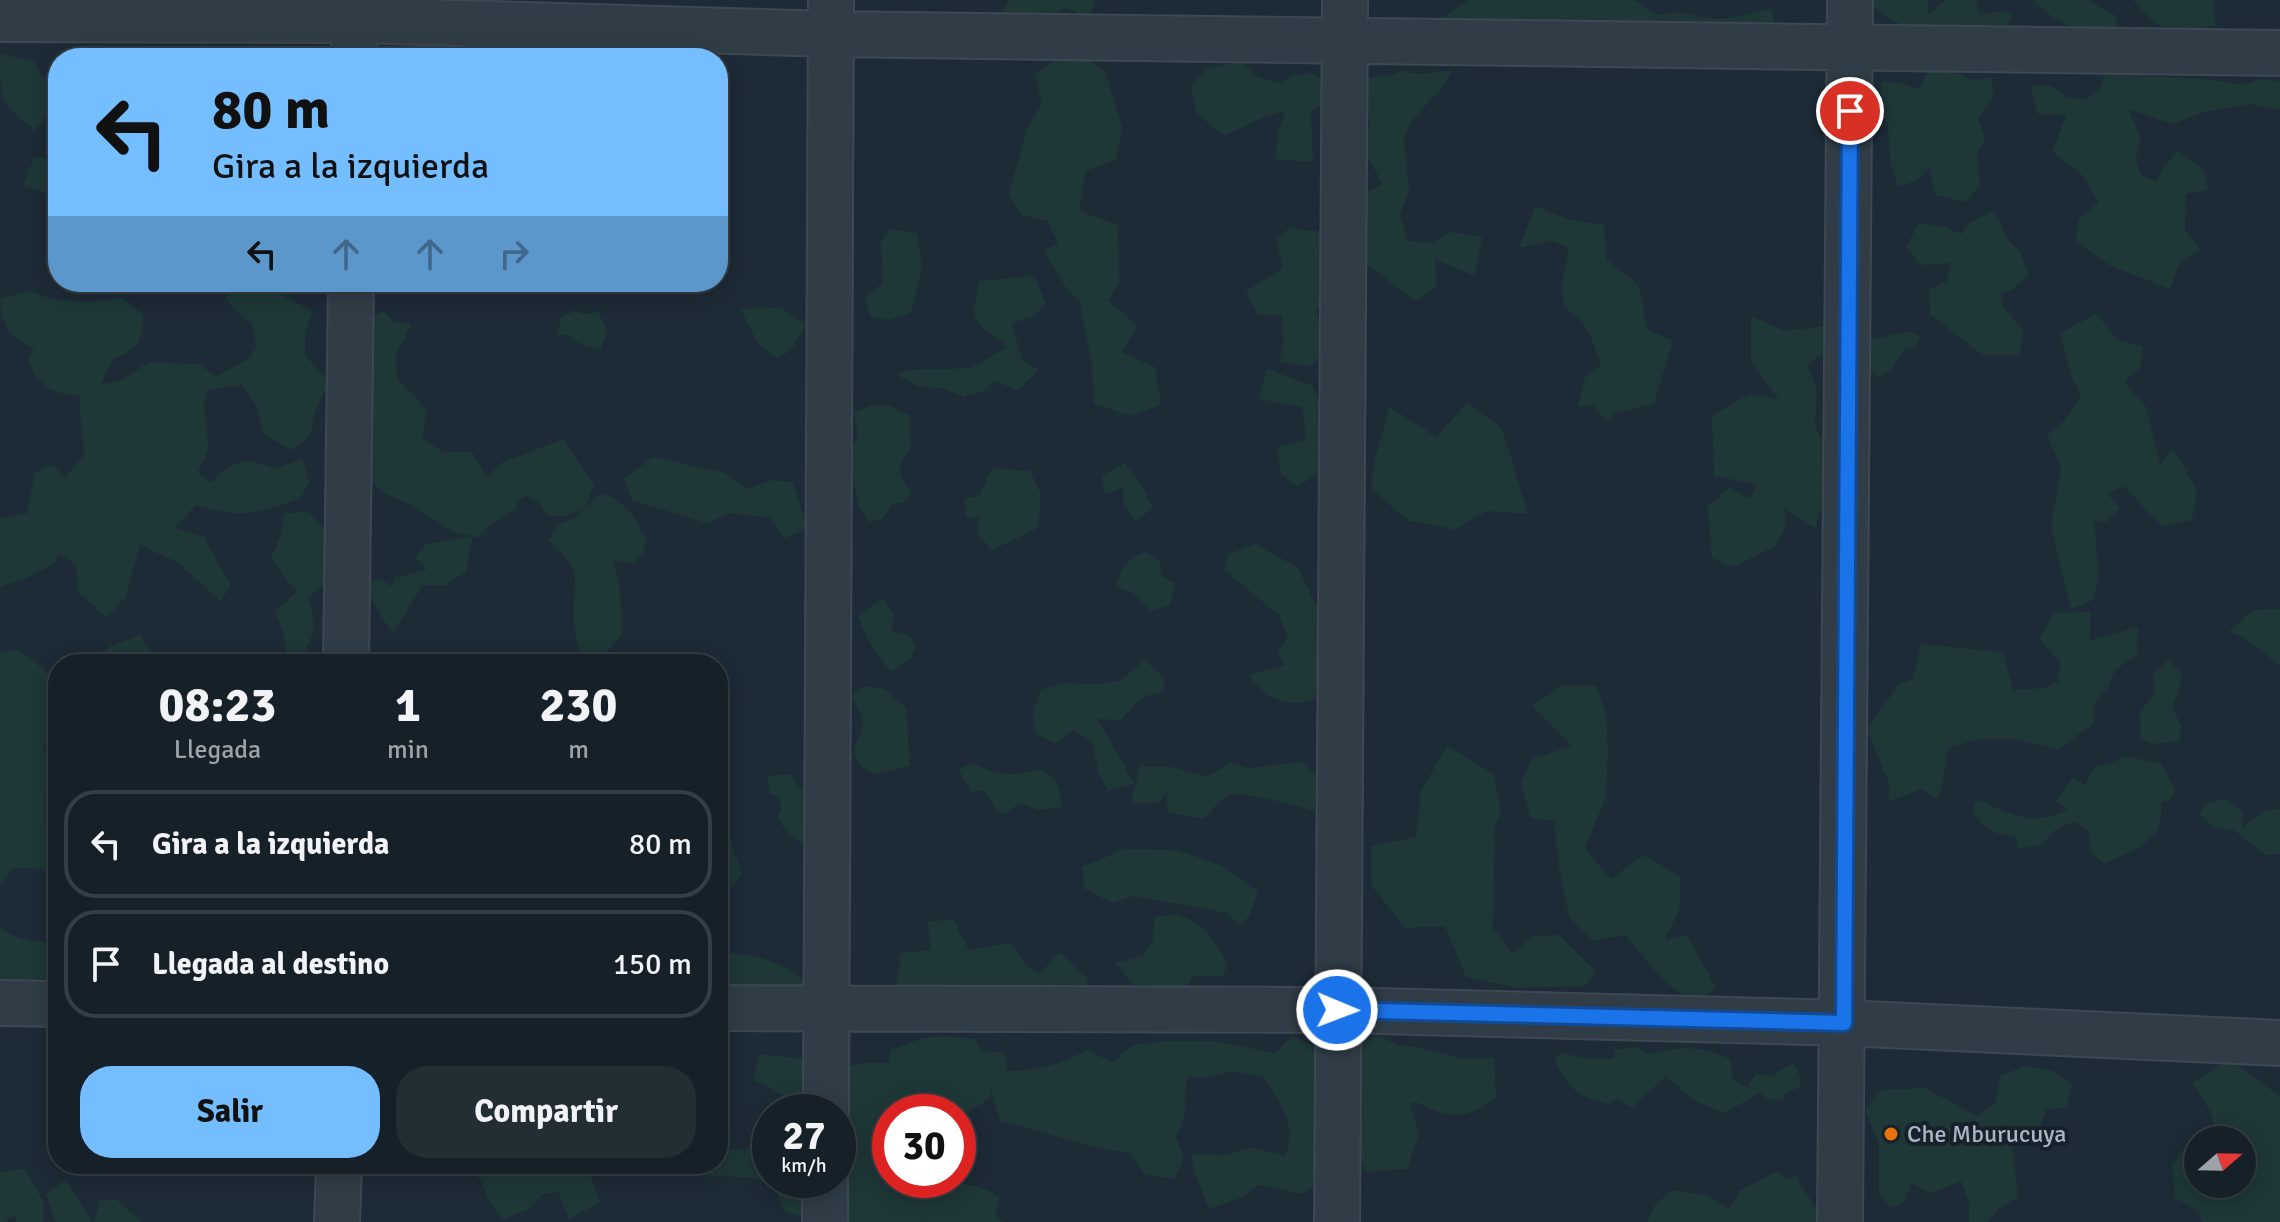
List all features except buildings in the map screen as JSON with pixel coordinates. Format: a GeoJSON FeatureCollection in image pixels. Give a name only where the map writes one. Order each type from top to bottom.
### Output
{"type":"FeatureCollection","features":[{"type":"Feature","properties":{"kind":"street"},"geometry":{"type":"LineString","coordinates":[[1840,1222],[1850,0]]}},
{"type":"Feature","properties":{"kind":"street"},"geometry":{"type":"LineString","coordinates":[[0,19],[354,26],[831,17],[1345,21],[1850,48],[2280,53]]}},
{"type":"Feature","properties":{"kind":"street"},"geometry":{"type":"LineString","coordinates":[[826,1094],[831,17]]}},
{"type":"Feature","properties":{"kind":"street"},"geometry":{"type":"LineString","coordinates":[[1337,1222],[1345,21]]}},
{"type":"Feature","properties":{"kind":"street"},"geometry":{"type":"LineString","coordinates":[[346,654],[351,292]]}},
{"type":"Feature","properties":{"kind":"street"},"geometry":{"type":"LineString","coordinates":[[0,1003],[48,1004]]}},
{"type":"Feature","properties":{"kind":"street"},"geometry":{"type":"LineString","coordinates":[[728,1008],[1337,1010],[1844,1023],[2280,1043]]}},
{"type":"Feature","properties":{"kind":"street"},"geometry":{"type":"LineString","coordinates":[[337,1222],[339,1174]]}},
{"type":"Feature","properties":{"kind":"street"},"geometry":{"type":"LineString","coordinates":[[825,1198],[825,1222]]}},
{"type":"Feature","properties":{"kind":"green space"},"geometry":{"type":"Polygon","coordinates":[[[1010,0],[1095,0],[1089,18],[1064,7],[1050,22],[999,15],[1010,0]]]}},
{"type":"Feature","properties":{"kind":"green space"},"geometry":{"type":"Polygon","coordinates":[[[1468,0],[1634,0],[1659,15],[1680,13],[1716,19],[1771,9],[1775,29],[1525,33],[1497,19],[1459,43],[1388,21],[1443,17],[1468,0]]]}},
{"type":"Feature","properties":{"kind":"green space"},"geometry":{"type":"Polygon","coordinates":[[[1867,0],[1928,0],[1928,16],[1945,0],[1976,0],[1979,15],[2000,11],[2013,14],[2006,29],[1932,32],[1899,23],[1867,0]]]}},
{"type":"Feature","properties":{"kind":"green space"},"geometry":{"type":"Polygon","coordinates":[[[2033,0],[2088,0],[2116,16],[2118,28],[2112,39],[2079,29],[2059,21],[2033,0]]]}},
{"type":"Feature","properties":{"kind":"green space"},"geometry":{"type":"Polygon","coordinates":[[[2133,0],[2213,0],[2216,26],[2170,29],[2153,21],[2133,0]]]}},
{"type":"Feature","properties":{"kind":"green space"},"geometry":{"type":"Polygon","coordinates":[[[1073,48],[1105,71],[1122,127],[1116,160],[1086,171],[1079,211],[1118,225],[1119,282],[1108,300],[1138,326],[1121,352],[1155,367],[1161,405],[1131,416],[1094,404],[1092,364],[1079,300],[1068,291],[1043,250],[1058,244],[1048,221],[1022,215],[1009,194],[1027,128],[1042,104],[1035,74],[1073,48]]]}},
{"type":"Feature","properties":{"kind":"green space"},"geometry":{"type":"Polygon","coordinates":[[[0,54],[35,61],[42,77],[48,78],[48,113],[35,131],[4,99],[0,54]]]}},
{"type":"Feature","properties":{"kind":"green space"},"geometry":{"type":"Polygon","coordinates":[[[1241,62],[1258,77],[1280,83],[1292,76],[1312,73],[1327,82],[1329,100],[1311,110],[1313,162],[1276,159],[1278,131],[1285,111],[1224,136],[1196,113],[1191,85],[1208,68],[1241,62]]]}},
{"type":"Feature","properties":{"kind":"green space"},"geometry":{"type":"Polygon","coordinates":[[[1453,70],[1440,90],[1412,120],[1404,138],[1409,190],[1400,215],[1407,241],[1432,243],[1450,232],[1482,237],[1475,276],[1435,259],[1436,286],[1416,302],[1364,262],[1365,229],[1354,199],[1383,184],[1360,145],[1371,126],[1364,99],[1365,79],[1400,71],[1419,74],[1453,70]]]}},
{"type":"Feature","properties":{"kind":"green space"},"geometry":{"type":"Polygon","coordinates":[[[1928,71],[1955,72],[1974,81],[1992,76],[1993,99],[1978,119],[1985,139],[1977,155],[1980,185],[1966,202],[1935,195],[1929,168],[1916,181],[1898,187],[1890,161],[1888,127],[1881,106],[1881,82],[1901,83],[1920,89],[1928,71]]]}},
{"type":"Feature","properties":{"kind":"green space"},"geometry":{"type":"Polygon","coordinates":[[[2105,73],[2206,79],[2243,85],[2260,79],[2280,81],[2280,110],[2250,104],[2204,112],[2173,124],[2128,109],[2141,137],[2136,159],[2141,175],[2156,181],[2178,150],[2203,170],[2208,189],[2186,194],[2185,230],[2200,250],[2179,264],[2170,289],[2109,265],[2076,242],[2079,219],[2099,202],[2082,175],[2052,151],[2067,115],[2038,114],[2030,86],[2051,86],[2067,98],[2087,99],[2100,88],[2105,73]]]}},
{"type":"Feature","properties":{"kind":"green space"},"geometry":{"type":"Polygon","coordinates":[[[33,158],[48,158],[48,193],[24,186],[33,158]]]}},
{"type":"Feature","properties":{"kind":"green space"},"geometry":{"type":"Polygon","coordinates":[[[1535,206],[1568,219],[1604,225],[1607,260],[1639,285],[1647,329],[1673,341],[1654,404],[1616,413],[1606,421],[1593,405],[1578,407],[1585,377],[1601,365],[1588,332],[1579,319],[1564,307],[1561,287],[1569,248],[1552,241],[1519,248],[1535,206]]]}},
{"type":"Feature","properties":{"kind":"green space"},"geometry":{"type":"Polygon","coordinates":[[[1992,211],[2000,221],[2006,238],[2020,252],[2029,275],[2012,290],[2001,294],[2002,306],[2023,329],[2020,355],[1982,355],[1930,314],[1929,290],[1947,281],[1951,263],[1921,265],[1906,247],[1919,223],[1942,226],[1961,234],[1968,224],[1992,211]]]}},
{"type":"Feature","properties":{"kind":"green space"},"geometry":{"type":"Polygon","coordinates":[[[1290,228],[1323,232],[1330,301],[1316,311],[1328,346],[1311,367],[1279,361],[1283,347],[1282,315],[1258,315],[1246,291],[1283,268],[1276,238],[1290,228]]]}},
{"type":"Feature","properties":{"kind":"green space"},"geometry":{"type":"Polygon","coordinates":[[[891,229],[917,233],[922,268],[911,313],[888,320],[871,317],[865,297],[883,283],[881,241],[891,229]]]}},
{"type":"Feature","properties":{"kind":"green space"},"geometry":{"type":"Polygon","coordinates":[[[1034,276],[1046,303],[1035,316],[1012,323],[1022,360],[1039,370],[1018,390],[994,381],[984,391],[964,397],[944,389],[918,386],[896,375],[907,370],[971,368],[1007,347],[977,322],[975,308],[979,281],[1034,276]]]}},
{"type":"Feature","properties":{"kind":"green space"},"geometry":{"type":"Polygon","coordinates":[[[27,291],[54,299],[86,302],[123,298],[143,315],[142,332],[134,348],[113,359],[101,384],[121,380],[149,362],[199,364],[216,376],[247,360],[256,348],[253,326],[226,300],[227,292],[280,292],[312,311],[305,334],[305,355],[330,383],[317,407],[310,436],[291,450],[263,434],[257,407],[242,385],[207,390],[204,405],[209,449],[198,472],[211,483],[225,469],[240,462],[256,462],[274,469],[302,459],[309,482],[301,498],[249,513],[226,512],[196,505],[175,528],[204,537],[231,586],[220,601],[177,562],[140,545],[126,596],[107,618],[78,592],[76,565],[59,553],[54,564],[25,579],[0,587],[0,519],[27,513],[35,472],[54,465],[65,477],[84,456],[79,395],[54,390],[36,375],[28,359],[34,349],[8,330],[0,299],[27,291]]]}},
{"type":"Feature","properties":{"kind":"green space"},"geometry":{"type":"Polygon","coordinates":[[[781,308],[806,325],[791,350],[777,359],[757,342],[741,310],[781,308]]]}},
{"type":"Feature","properties":{"kind":"green space"},"geometry":{"type":"Polygon","coordinates":[[[383,311],[395,323],[412,323],[396,355],[397,378],[427,410],[422,439],[444,452],[472,452],[487,477],[499,464],[563,439],[594,486],[585,508],[602,493],[622,504],[632,514],[646,536],[644,551],[634,564],[614,560],[621,598],[622,633],[610,649],[601,654],[580,654],[574,619],[572,568],[548,540],[560,524],[577,517],[584,508],[566,516],[548,516],[538,502],[526,496],[517,501],[516,509],[478,537],[473,537],[466,571],[446,585],[422,586],[394,632],[360,589],[379,578],[391,586],[395,578],[427,569],[415,558],[426,544],[472,536],[455,533],[409,504],[382,492],[359,467],[372,373],[357,363],[374,343],[372,327],[367,319],[383,311]]]}},
{"type":"Feature","properties":{"kind":"green space"},"geometry":{"type":"Polygon","coordinates":[[[574,311],[585,314],[598,311],[607,332],[600,350],[575,342],[568,334],[557,336],[561,318],[574,311]]]}},
{"type":"Feature","properties":{"kind":"green space"},"geometry":{"type":"Polygon","coordinates":[[[2097,314],[2117,340],[2143,347],[2140,369],[2124,381],[2146,407],[2160,464],[2173,448],[2197,490],[2192,520],[2162,527],[2124,486],[2108,494],[2119,508],[2107,522],[2094,520],[2099,575],[2093,600],[2071,609],[2051,527],[2061,467],[2047,435],[2064,421],[2081,396],[2072,378],[2060,333],[2097,314]]]}},
{"type":"Feature","properties":{"kind":"green space"},"geometry":{"type":"Polygon","coordinates":[[[1751,316],[1785,331],[1825,326],[1834,346],[1807,364],[1817,391],[1815,425],[1831,463],[1815,528],[1784,508],[1786,527],[1775,546],[1733,567],[1712,558],[1708,506],[1730,487],[1750,499],[1757,484],[1714,476],[1712,416],[1749,394],[1779,399],[1751,363],[1751,316]]]}},
{"type":"Feature","properties":{"kind":"green space"},"geometry":{"type":"Polygon","coordinates":[[[1910,331],[1921,337],[1914,347],[1905,348],[1890,370],[1877,378],[1864,361],[1869,340],[1910,331]]]}},
{"type":"Feature","properties":{"kind":"green space"},"geometry":{"type":"Polygon","coordinates":[[[1267,369],[1313,386],[1332,441],[1325,467],[1298,487],[1281,475],[1277,447],[1306,440],[1302,407],[1258,399],[1267,369]]]}},
{"type":"Feature","properties":{"kind":"green space"},"geometry":{"type":"Polygon","coordinates":[[[1467,403],[1502,428],[1528,514],[1487,511],[1452,531],[1446,527],[1409,521],[1371,489],[1374,461],[1390,407],[1436,437],[1467,403]]]}},
{"type":"Feature","properties":{"kind":"green space"},"geometry":{"type":"Polygon","coordinates":[[[870,406],[890,406],[909,415],[911,446],[899,465],[901,477],[912,493],[905,502],[892,504],[883,518],[869,522],[859,505],[848,454],[858,436],[854,413],[870,406]]]}},
{"type":"Feature","properties":{"kind":"green space"},"geometry":{"type":"Polygon","coordinates":[[[653,457],[725,473],[747,489],[772,480],[792,482],[808,528],[785,538],[770,518],[729,513],[707,523],[632,501],[624,478],[653,457]]]}},
{"type":"Feature","properties":{"kind":"green space"},"geometry":{"type":"Polygon","coordinates":[[[1125,463],[1153,508],[1135,521],[1123,504],[1123,487],[1105,495],[1102,476],[1125,463]]]}},
{"type":"Feature","properties":{"kind":"green space"},"geometry":{"type":"Polygon","coordinates":[[[992,468],[1030,471],[1041,494],[1038,528],[992,550],[978,535],[979,518],[966,517],[964,499],[979,496],[992,468]]]}},
{"type":"Feature","properties":{"kind":"green space"},"geometry":{"type":"Polygon","coordinates":[[[309,512],[332,537],[331,578],[308,598],[313,629],[303,654],[287,654],[283,631],[275,612],[298,590],[288,583],[271,558],[280,538],[285,513],[309,512]]]}},
{"type":"Feature","properties":{"kind":"green space"},"geometry":{"type":"Polygon","coordinates":[[[1256,544],[1298,568],[1328,630],[1317,639],[1332,653],[1313,700],[1294,703],[1277,700],[1262,690],[1250,675],[1285,665],[1277,652],[1288,637],[1279,615],[1224,570],[1229,554],[1256,544]]]}},
{"type":"Feature","properties":{"kind":"green space"},"geometry":{"type":"Polygon","coordinates":[[[1145,552],[1160,561],[1162,577],[1176,583],[1170,605],[1151,611],[1134,594],[1116,586],[1126,564],[1145,552]]]}},
{"type":"Feature","properties":{"kind":"green space"},"geometry":{"type":"Polygon","coordinates":[[[882,598],[894,616],[891,631],[907,635],[916,644],[911,659],[891,672],[871,645],[858,617],[882,598]]]}},
{"type":"Feature","properties":{"kind":"green space"},"geometry":{"type":"Polygon","coordinates":[[[2280,609],[2280,665],[2243,637],[2229,632],[2252,610],[2280,609]]]}},
{"type":"Feature","properties":{"kind":"green space"},"geometry":{"type":"Polygon","coordinates":[[[2090,612],[2090,640],[2138,627],[2137,655],[2115,670],[2108,687],[2094,704],[2093,724],[2059,749],[2012,739],[1980,739],[1948,748],[1938,799],[1921,789],[1888,802],[1889,783],[1867,729],[1899,684],[1913,679],[1921,644],[2003,652],[2013,690],[2044,688],[2058,682],[2060,662],[2039,639],[2054,613],[2090,612]]]}},
{"type":"Feature","properties":{"kind":"green space"},"geometry":{"type":"Polygon","coordinates":[[[140,635],[153,654],[100,654],[110,646],[140,635]]]}},
{"type":"Feature","properties":{"kind":"green space"},"geometry":{"type":"Polygon","coordinates":[[[17,649],[48,672],[48,737],[43,748],[48,752],[45,825],[48,834],[48,874],[44,869],[13,868],[0,884],[0,653],[17,649]]]}},
{"type":"Feature","properties":{"kind":"green space"},"geometry":{"type":"Polygon","coordinates":[[[2169,659],[2182,675],[2179,693],[2172,707],[2181,725],[2180,741],[2152,744],[2141,738],[2140,712],[2155,692],[2153,673],[2169,659]]]}},
{"type":"Feature","properties":{"kind":"green space"},"geometry":{"type":"Polygon","coordinates":[[[1145,660],[1164,678],[1163,692],[1142,697],[1119,721],[1097,718],[1134,783],[1108,791],[1098,771],[1092,742],[1072,730],[1056,744],[1036,734],[1033,713],[1041,689],[1065,683],[1119,681],[1145,660]]]}},
{"type":"Feature","properties":{"kind":"green space"},"geometry":{"type":"Polygon","coordinates":[[[1562,685],[1596,686],[1606,715],[1606,797],[1585,848],[1611,879],[1644,855],[1681,877],[1679,910],[1665,940],[1687,935],[1716,988],[1695,1004],[1663,980],[1625,935],[1592,941],[1569,916],[1554,821],[1530,818],[1521,782],[1532,759],[1572,746],[1532,706],[1562,685]]]}},
{"type":"Feature","properties":{"kind":"green space"},"geometry":{"type":"Polygon","coordinates":[[[865,686],[884,689],[906,707],[910,765],[874,775],[858,764],[853,749],[861,734],[862,722],[850,695],[865,686]]]}},
{"type":"Feature","properties":{"kind":"green space"},"geometry":{"type":"Polygon","coordinates":[[[1447,746],[1494,774],[1501,814],[1495,826],[1493,928],[1512,953],[1534,936],[1559,935],[1596,971],[1585,986],[1517,988],[1466,977],[1445,926],[1405,928],[1371,885],[1371,846],[1416,837],[1421,791],[1447,746]]]}},
{"type":"Feature","properties":{"kind":"green space"},"geometry":{"type":"Polygon","coordinates":[[[2127,757],[2161,763],[2175,791],[2171,800],[2161,802],[2161,816],[2153,836],[2137,849],[2104,864],[2092,853],[2088,830],[2075,821],[2055,830],[2042,845],[2018,849],[2015,836],[1990,830],[1972,812],[1977,800],[2021,817],[2054,815],[2067,810],[2056,801],[2073,777],[2085,785],[2093,768],[2127,757]]]}},
{"type":"Feature","properties":{"kind":"green space"},"geometry":{"type":"Polygon","coordinates":[[[1301,762],[1320,777],[1320,797],[1313,811],[1273,800],[1233,795],[1224,798],[1203,819],[1167,812],[1167,792],[1159,803],[1131,803],[1140,766],[1172,767],[1206,777],[1231,763],[1248,768],[1301,762]]]}},
{"type":"Feature","properties":{"kind":"green space"},"geometry":{"type":"Polygon","coordinates":[[[975,763],[992,772],[1007,774],[1041,769],[1057,784],[1062,807],[1037,810],[1020,802],[1007,813],[998,813],[986,791],[971,791],[958,769],[975,763]]]}},
{"type":"Feature","properties":{"kind":"green space"},"geometry":{"type":"Polygon","coordinates":[[[791,774],[799,787],[808,792],[817,817],[802,844],[785,830],[778,817],[781,799],[769,793],[768,776],[791,774]]]}},
{"type":"Feature","properties":{"kind":"green space"},"geometry":{"type":"Polygon","coordinates":[[[2225,799],[2243,811],[2242,828],[2264,811],[2280,809],[2280,854],[2265,855],[2234,830],[2214,828],[2199,814],[2206,804],[2225,799]]]}},
{"type":"Feature","properties":{"kind":"green space"},"geometry":{"type":"Polygon","coordinates":[[[728,835],[742,875],[728,887],[728,835]]]}},
{"type":"Feature","properties":{"kind":"green space"},"geometry":{"type":"Polygon","coordinates":[[[1125,849],[1177,850],[1220,865],[1258,891],[1249,917],[1238,925],[1227,913],[1134,896],[1112,903],[1085,889],[1082,867],[1125,849]]]}},
{"type":"Feature","properties":{"kind":"green space"},"geometry":{"type":"Polygon","coordinates":[[[1178,914],[1196,923],[1212,939],[1228,963],[1223,976],[1193,976],[1183,994],[1144,997],[1115,963],[1143,956],[1153,940],[1154,917],[1178,914]]]}},
{"type":"Feature","properties":{"kind":"green space"},"geometry":{"type":"Polygon","coordinates":[[[953,919],[969,950],[1011,943],[1029,968],[1041,973],[1059,952],[1087,978],[1087,996],[896,988],[901,953],[931,950],[928,922],[953,919]]]}},
{"type":"Feature","properties":{"kind":"green space"},"geometry":{"type":"Polygon","coordinates":[[[0,928],[28,940],[48,942],[48,979],[40,978],[31,990],[0,995],[0,928]]]}},
{"type":"Feature","properties":{"kind":"green space"},"geometry":{"type":"Polygon","coordinates":[[[728,954],[751,956],[778,964],[803,979],[805,985],[788,992],[728,994],[728,954]]]}},
{"type":"Feature","properties":{"kind":"green space"},"geometry":{"type":"Polygon","coordinates":[[[938,1035],[975,1039],[982,1053],[1004,1051],[1008,1071],[1049,1066],[1086,1050],[1113,1062],[1133,1045],[1168,1041],[1213,1041],[1275,1053],[1292,1036],[1323,1050],[1320,1181],[1302,1194],[1259,1185],[1240,1198],[1209,1209],[1194,1172],[1192,1154],[1225,1155],[1251,1147],[1285,1156],[1288,1145],[1285,1114],[1263,1077],[1233,1071],[1207,1078],[1187,1077],[1184,1116],[1176,1137],[1184,1157],[1175,1179],[1145,1175],[1131,1153],[1000,1121],[990,1087],[990,1098],[976,1107],[976,1094],[920,1094],[911,1091],[912,1094],[872,1094],[872,1198],[976,1198],[976,1186],[999,1197],[996,1214],[1002,1222],[844,1222],[840,1198],[856,1198],[856,1094],[845,1094],[850,1067],[864,1063],[889,1063],[891,1050],[938,1035]]]}},
{"type":"Feature","properties":{"kind":"green space"},"geometry":{"type":"Polygon","coordinates":[[[1376,1035],[1399,1045],[1459,1058],[1494,1058],[1496,1096],[1476,1110],[1458,1115],[1438,1112],[1416,1102],[1410,1104],[1419,1133],[1407,1169],[1366,1172],[1358,1154],[1360,1100],[1350,1048],[1376,1035]]]}},
{"type":"Feature","properties":{"kind":"green space"},"geometry":{"type":"Polygon","coordinates":[[[1636,1047],[1648,1054],[1690,1048],[1720,1054],[1730,1059],[1733,1079],[1747,1087],[1756,1073],[1773,1077],[1793,1064],[1800,1076],[1800,1087],[1787,1092],[1783,1100],[1766,1099],[1761,1092],[1725,1113],[1693,1100],[1666,1076],[1632,1108],[1616,1099],[1608,1104],[1581,1094],[1565,1079],[1554,1060],[1560,1053],[1614,1059],[1615,1050],[1636,1047]]]}},
{"type":"Feature","properties":{"kind":"green space"},"geometry":{"type":"Polygon","coordinates":[[[759,1054],[804,1059],[819,1094],[781,1094],[754,1080],[759,1054]]]}},
{"type":"Feature","properties":{"kind":"green space"},"geometry":{"type":"Polygon","coordinates":[[[2221,1064],[2239,1066],[2280,1096],[2280,1222],[2203,1222],[2197,1211],[2175,1198],[2172,1165],[2184,1149],[2184,1198],[2256,1198],[2256,1126],[2214,1126],[2210,1111],[2192,1083],[2221,1064]]]}},
{"type":"Feature","properties":{"kind":"green space"},"geometry":{"type":"Polygon","coordinates":[[[2026,1066],[2053,1071],[2072,1085],[2066,1107],[2046,1110],[2040,1126],[2012,1143],[2018,1197],[2000,1208],[1987,1222],[1969,1222],[1969,1203],[1961,1181],[1931,1193],[1911,1183],[1905,1202],[1890,1208],[1879,1194],[1879,1144],[1865,1109],[1882,1090],[1925,1088],[1977,1116],[1995,1104],[2000,1076],[2026,1066]]]}},
{"type":"Feature","properties":{"kind":"green space"},"geometry":{"type":"Polygon","coordinates":[[[752,1147],[752,1178],[701,1175],[728,1174],[728,1149],[744,1150],[752,1147]]]}},
{"type":"Feature","properties":{"kind":"green space"},"geometry":{"type":"Polygon","coordinates":[[[25,1169],[43,1201],[43,1222],[17,1222],[15,1216],[8,1218],[7,1222],[0,1222],[0,1172],[25,1169]]]}},
{"type":"Feature","properties":{"kind":"green space"},"geometry":{"type":"Polygon","coordinates":[[[1777,1171],[1787,1179],[1795,1176],[1825,1222],[1647,1222],[1655,1205],[1672,1190],[1708,1196],[1730,1209],[1739,1191],[1777,1171]]]}},
{"type":"Feature","properties":{"kind":"green space"},"geometry":{"type":"Polygon","coordinates":[[[472,1174],[590,1174],[600,1202],[569,1219],[558,1192],[543,1194],[527,1210],[503,1219],[490,1203],[480,1179],[472,1174]]]}},
{"type":"Feature","properties":{"kind":"green space"},"geometry":{"type":"Polygon","coordinates":[[[66,1180],[92,1222],[56,1222],[46,1194],[66,1180]]]}},
{"type":"Feature","properties":{"kind":"green space"},"geometry":{"type":"Polygon","coordinates":[[[779,1198],[808,1198],[806,1218],[785,1212],[779,1198]]]}},
{"type":"Feature","properties":{"kind":"green space"},"geometry":{"type":"Polygon","coordinates":[[[100,1200],[117,1200],[142,1222],[94,1222],[100,1200]]]}},
{"type":"Feature","properties":{"kind":"place","name":"Che Mburucuya"},"geometry":{"type":"Point","coordinates":[1891,1134]}},
{"type":"Feature","properties":{"kind":"route"},"geometry":{"type":"LineString","coordinates":[[1337,1010],[1844,1023],[1850,111]]}}]}
